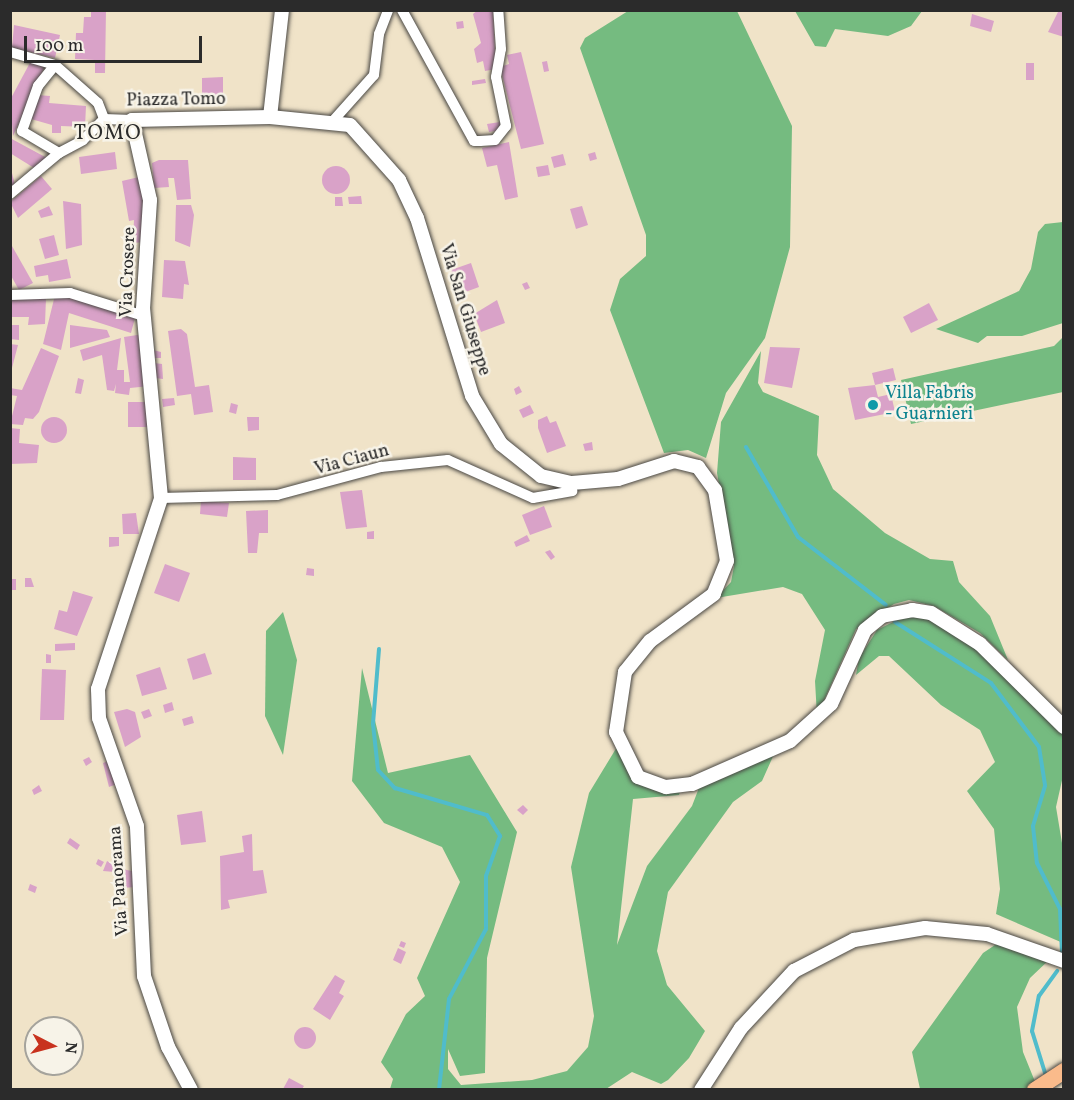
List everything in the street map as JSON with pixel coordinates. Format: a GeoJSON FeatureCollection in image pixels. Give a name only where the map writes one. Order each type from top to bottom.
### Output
{"type":"FeatureCollection","features":[{"type":"Feature","properties":{"kind":"highway"},"geometry":{"type":"LineString","coordinates":[[1035,1089],[1064,1071]]}},
{"type":"Feature","properties":{"kind":"street"},"geometry":{"type":"LineString","coordinates":[[270,117],[282,10]]}},
{"type":"Feature","properties":{"kind":"street"},"geometry":{"type":"LineString","coordinates":[[332,122],[374,75],[379,34],[388,10]]}},
{"type":"Feature","properties":{"kind":"street"},"geometry":{"type":"LineString","coordinates":[[402,10],[474,141],[495,140],[507,126],[496,77],[501,49],[498,10]]}},
{"type":"Feature","properties":{"kind":"street"},"geometry":{"type":"LineString","coordinates":[[10,52],[56,64],[98,103],[104,119]]}},
{"type":"Feature","properties":{"kind":"street"},"geometry":{"type":"LineString","coordinates":[[56,64],[38,86],[22,131],[58,153]]}},
{"type":"Feature","properties":{"kind":"street","name":"Piazza Tomo"},"geometry":{"type":"LineString","coordinates":[[10,194],[58,153],[90,135],[104,119],[270,117]]}},
{"type":"Feature","properties":{"kind":"street","name":"Via San Giuseppe"},"geometry":{"type":"LineString","coordinates":[[270,117],[350,125],[399,180],[417,218],[472,396],[501,444],[541,476],[572,483],[618,479],[674,461],[698,467],[716,490],[726,561],[714,594],[650,642],[625,672],[616,704],[616,732],[638,777],[666,786],[692,784],[790,741],[831,704],[865,630],[882,616],[912,610],[931,613],[980,644],[1064,727]]}},
{"type":"Feature","properties":{"kind":"street","name":"Via Crosere"},"geometry":{"type":"LineString","coordinates":[[132,120],[150,200],[144,316],[161,498]]}},
{"type":"Feature","properties":{"kind":"street"},"geometry":{"type":"LineString","coordinates":[[10,295],[70,293],[144,316]]}},
{"type":"Feature","properties":{"kind":"street","name":"Via Ciaun"},"geometry":{"type":"LineString","coordinates":[[161,498],[277,495],[381,467],[448,460],[533,498],[572,491],[572,483]]}},
{"type":"Feature","properties":{"kind":"street","name":"Via Panorama"},"geometry":{"type":"LineString","coordinates":[[161,498],[98,689],[99,718],[137,826],[144,976],[168,1047],[191,1089]]}},
{"type":"Feature","properties":{"kind":"street"},"geometry":{"type":"LineString","coordinates":[[700,1089],[741,1028],[794,971],[854,940],[925,928],[966,932],[1064,961]]}},
{"type":"Feature","properties":{"kind":"green space"},"geometry":{"type":"Polygon","coordinates":[[[628,11],[737,11],[792,126],[790,247],[765,338],[726,393],[706,458],[688,450],[664,453],[610,310],[620,279],[646,256],[646,235],[580,48],[585,38],[628,11]]]}},
{"type":"Feature","properties":{"kind":"green space"},"geometry":{"type":"Polygon","coordinates":[[[795,11],[922,11],[911,26],[888,36],[835,29],[826,47],[815,46],[795,11]]]}},
{"type":"Feature","properties":{"kind":"green space"},"geometry":{"type":"Polygon","coordinates":[[[1063,222],[1063,323],[1022,336],[987,336],[978,343],[936,329],[1019,291],[1031,269],[1038,232],[1045,224],[1063,222]]]}},
{"type":"Feature","properties":{"kind":"green space"},"geometry":{"type":"Polygon","coordinates":[[[1063,337],[1063,392],[911,424],[901,380],[1054,346],[1063,337]]]}},
{"type":"Feature","properties":{"kind":"green space"},"geometry":{"type":"Polygon","coordinates":[[[761,351],[758,383],[763,392],[819,416],[817,455],[833,489],[885,533],[930,559],[953,561],[959,582],[990,616],[1008,660],[980,633],[934,606],[909,600],[894,604],[856,629],[817,716],[815,681],[825,630],[802,594],[783,587],[716,598],[731,582],[734,566],[717,473],[721,422],[761,351]]]}},
{"type":"Feature","properties":{"kind":"green space"},"geometry":{"type":"Polygon","coordinates":[[[283,612],[297,660],[283,755],[265,716],[266,631],[283,612]]]}},
{"type":"Feature","properties":{"kind":"green space"},"geometry":{"type":"Polygon","coordinates":[[[905,616],[924,616],[984,654],[1063,730],[1063,776],[1056,807],[1063,849],[1063,943],[996,914],[1000,889],[994,829],[967,791],[995,762],[980,730],[941,705],[889,656],[879,656],[856,675],[859,658],[877,630],[905,616]]]}},
{"type":"Feature","properties":{"kind":"green space"},"geometry":{"type":"Polygon","coordinates":[[[362,668],[388,773],[470,755],[517,832],[487,958],[485,1073],[460,1076],[448,1049],[448,1069],[461,1085],[532,1080],[567,1071],[588,1047],[594,1016],[571,867],[589,793],[620,742],[638,775],[682,785],[679,795],[633,799],[617,945],[647,866],[692,806],[702,780],[775,752],[762,781],[733,802],[668,892],[657,951],[667,985],[705,1031],[689,1058],[668,1080],[661,1084],[632,1072],[606,1089],[390,1089],[393,1079],[381,1062],[406,1014],[425,996],[417,978],[460,882],[442,847],[384,823],[352,781],[362,668]]]}},
{"type":"Feature","properties":{"kind":"green space"},"geometry":{"type":"Polygon","coordinates":[[[998,943],[1050,959],[1030,978],[1017,1007],[1023,1052],[1038,1089],[920,1089],[912,1052],[983,953],[998,943]]]}},
{"type":"Feature","properties":{"kind":"building"},"geometry":{"type":"Polygon","coordinates":[[[91,10],[106,10],[105,73],[95,73],[95,60],[75,59],[76,33],[83,33],[84,17],[91,17],[91,10]]]}},
{"type":"Feature","properties":{"kind":"building"},"geometry":{"type":"Polygon","coordinates":[[[478,10],[493,10],[496,69],[485,71],[483,61],[477,63],[474,49],[481,43],[473,14],[478,10]]]}},
{"type":"Feature","properties":{"kind":"building"},"geometry":{"type":"Polygon","coordinates":[[[1059,10],[1064,10],[1064,37],[1048,32],[1059,10]]]}},
{"type":"Feature","properties":{"kind":"building"},"geometry":{"type":"Polygon","coordinates":[[[972,14],[994,21],[991,32],[970,26],[972,14]]]}},
{"type":"Feature","properties":{"kind":"building"},"geometry":{"type":"Polygon","coordinates":[[[463,21],[464,28],[457,29],[456,22],[463,21]]]}},
{"type":"Feature","properties":{"kind":"building"},"geometry":{"type":"Polygon","coordinates":[[[14,25],[60,35],[55,58],[12,48],[14,25]]]}},
{"type":"Feature","properties":{"kind":"building"},"geometry":{"type":"Polygon","coordinates":[[[521,52],[544,144],[521,149],[500,67],[509,64],[507,55],[521,52]]]}},
{"type":"Feature","properties":{"kind":"building"},"geometry":{"type":"Polygon","coordinates":[[[32,59],[46,64],[13,136],[10,100],[32,59]]]}},
{"type":"Feature","properties":{"kind":"building"},"geometry":{"type":"Polygon","coordinates":[[[547,61],[549,71],[544,72],[542,62],[547,61]]]}},
{"type":"Feature","properties":{"kind":"building"},"geometry":{"type":"Polygon","coordinates":[[[1026,63],[1034,63],[1034,80],[1026,80],[1026,63]]]}},
{"type":"Feature","properties":{"kind":"building"},"geometry":{"type":"Polygon","coordinates":[[[223,77],[223,97],[202,98],[202,78],[223,77]]]}},
{"type":"Feature","properties":{"kind":"building"},"geometry":{"type":"Polygon","coordinates":[[[485,79],[486,83],[472,85],[472,81],[485,79]]]}},
{"type":"Feature","properties":{"kind":"building"},"geometry":{"type":"Polygon","coordinates":[[[37,95],[50,96],[49,103],[86,106],[85,127],[61,126],[61,133],[52,133],[52,125],[31,119],[37,95]]]}},
{"type":"Feature","properties":{"kind":"building"},"geometry":{"type":"Polygon","coordinates":[[[500,122],[501,130],[489,132],[487,124],[500,122]]]}},
{"type":"Feature","properties":{"kind":"building"},"geometry":{"type":"Polygon","coordinates":[[[10,138],[47,158],[39,171],[10,153],[10,138]]]}},
{"type":"Feature","properties":{"kind":"building"},"geometry":{"type":"Polygon","coordinates":[[[509,142],[518,197],[505,200],[497,165],[487,167],[482,148],[509,142]]]}},
{"type":"Feature","properties":{"kind":"building"},"geometry":{"type":"Polygon","coordinates":[[[115,152],[117,169],[81,174],[79,157],[115,152]]]}},
{"type":"Feature","properties":{"kind":"building"},"geometry":{"type":"Polygon","coordinates":[[[595,152],[597,159],[590,161],[588,154],[595,152]]]}},
{"type":"Feature","properties":{"kind":"building"},"geometry":{"type":"Polygon","coordinates":[[[563,154],[566,165],[554,168],[551,157],[563,154]]]}},
{"type":"Feature","properties":{"kind":"building"},"geometry":{"type":"Polygon","coordinates":[[[159,160],[188,160],[191,199],[177,200],[174,178],[168,178],[169,187],[154,188],[152,163],[159,160]]]}},
{"type":"Feature","properties":{"kind":"building"},"geometry":{"type":"Polygon","coordinates":[[[10,165],[16,189],[10,190],[10,165]]]}},
{"type":"Feature","properties":{"kind":"building"},"geometry":{"type":"Polygon","coordinates":[[[548,165],[550,175],[538,177],[536,167],[548,165]]]}},
{"type":"Feature","properties":{"kind":"building"},"geometry":{"type":"Polygon","coordinates":[[[336,166],[346,170],[350,180],[346,190],[336,194],[326,190],[322,180],[326,170],[336,166]]]}},
{"type":"Feature","properties":{"kind":"building"},"geometry":{"type":"Polygon","coordinates":[[[41,176],[52,189],[18,218],[10,202],[41,176]]]}},
{"type":"Feature","properties":{"kind":"building"},"geometry":{"type":"Polygon","coordinates":[[[139,177],[146,204],[144,242],[133,243],[134,220],[129,221],[122,181],[139,177]]]}},
{"type":"Feature","properties":{"kind":"building"},"geometry":{"type":"Polygon","coordinates":[[[361,196],[362,204],[349,204],[348,197],[361,196]]]}},
{"type":"Feature","properties":{"kind":"building"},"geometry":{"type":"Polygon","coordinates":[[[335,197],[342,197],[343,206],[335,206],[335,197]]]}},
{"type":"Feature","properties":{"kind":"building"},"geometry":{"type":"Polygon","coordinates":[[[63,201],[81,204],[82,245],[66,249],[63,201]]]}},
{"type":"Feature","properties":{"kind":"building"},"geometry":{"type":"Polygon","coordinates":[[[176,205],[191,205],[194,215],[190,247],[175,241],[176,205]]]}},
{"type":"Feature","properties":{"kind":"building"},"geometry":{"type":"Polygon","coordinates":[[[49,206],[53,215],[41,218],[38,211],[49,206]]]}},
{"type":"Feature","properties":{"kind":"building"},"geometry":{"type":"Polygon","coordinates":[[[582,206],[588,225],[576,229],[570,209],[582,206]]]}},
{"type":"Feature","properties":{"kind":"building"},"geometry":{"type":"Polygon","coordinates":[[[54,235],[59,255],[45,259],[39,239],[54,235]]]}},
{"type":"Feature","properties":{"kind":"building"},"geometry":{"type":"Polygon","coordinates":[[[12,246],[33,283],[19,290],[10,274],[12,246]]]}},
{"type":"Feature","properties":{"kind":"building"},"geometry":{"type":"Polygon","coordinates":[[[67,259],[71,278],[49,282],[48,275],[36,277],[34,266],[67,259]]]}},
{"type":"Feature","properties":{"kind":"building"},"geometry":{"type":"Polygon","coordinates":[[[164,260],[185,261],[189,285],[184,284],[183,299],[162,297],[164,260]]]}},
{"type":"Feature","properties":{"kind":"building"},"geometry":{"type":"Polygon","coordinates":[[[471,263],[479,287],[460,294],[451,270],[471,263]]]}},
{"type":"Feature","properties":{"kind":"building"},"geometry":{"type":"Polygon","coordinates":[[[527,282],[530,288],[525,290],[522,284],[527,282]]]}},
{"type":"Feature","properties":{"kind":"building"},"geometry":{"type":"Polygon","coordinates":[[[55,295],[84,299],[135,318],[131,333],[69,313],[61,350],[43,344],[55,295]]]}},
{"type":"Feature","properties":{"kind":"building"},"geometry":{"type":"Polygon","coordinates":[[[10,298],[46,298],[45,324],[28,325],[29,317],[10,317],[10,298]]]}},
{"type":"Feature","properties":{"kind":"building"},"geometry":{"type":"Polygon","coordinates":[[[497,300],[505,323],[481,332],[474,314],[497,300]]]}},
{"type":"Feature","properties":{"kind":"building"},"geometry":{"type":"Polygon","coordinates":[[[929,303],[938,320],[911,333],[903,317],[929,303]]]}},
{"type":"Feature","properties":{"kind":"building"},"geometry":{"type":"Polygon","coordinates":[[[10,325],[19,325],[19,340],[10,339],[10,325]]]}},
{"type":"Feature","properties":{"kind":"building"},"geometry":{"type":"Polygon","coordinates":[[[70,325],[107,330],[110,337],[70,348],[70,325]]]}},
{"type":"Feature","properties":{"kind":"building"},"geometry":{"type":"Polygon","coordinates":[[[181,329],[187,334],[195,387],[209,385],[213,412],[194,415],[191,394],[177,396],[168,331],[181,329]]]}},
{"type":"Feature","properties":{"kind":"building"},"geometry":{"type":"Polygon","coordinates":[[[144,334],[150,386],[130,388],[129,395],[115,393],[116,384],[114,391],[107,390],[102,355],[83,361],[80,350],[121,338],[117,370],[124,370],[124,382],[130,382],[124,337],[144,334]]]}},
{"type":"Feature","properties":{"kind":"building"},"geometry":{"type":"Polygon","coordinates":[[[10,344],[18,345],[12,368],[10,367],[10,344]]]}},
{"type":"Feature","properties":{"kind":"building"},"geometry":{"type":"Polygon","coordinates":[[[770,347],[800,348],[792,388],[764,383],[770,347]]]}},
{"type":"Feature","properties":{"kind":"building"},"geometry":{"type":"Polygon","coordinates":[[[41,348],[59,356],[39,412],[33,419],[25,418],[23,425],[10,424],[17,396],[10,395],[10,388],[22,390],[41,348]]]}},
{"type":"Feature","properties":{"kind":"building"},"geometry":{"type":"Polygon","coordinates":[[[153,350],[161,352],[161,358],[153,358],[153,350]]]}},
{"type":"Feature","properties":{"kind":"building"},"geometry":{"type":"Polygon","coordinates":[[[154,363],[162,364],[163,379],[155,378],[154,363]]]}},
{"type":"Feature","properties":{"kind":"building"},"geometry":{"type":"Polygon","coordinates":[[[893,368],[896,380],[875,385],[872,373],[893,368]]]}},
{"type":"Feature","properties":{"kind":"building"},"geometry":{"type":"Polygon","coordinates":[[[78,378],[84,380],[81,394],[75,393],[78,378]]]}},
{"type":"Feature","properties":{"kind":"building","name":"Villa Fabris - Guarnieri"},"geometry":{"type":"Polygon","coordinates":[[[875,385],[878,397],[891,394],[895,412],[855,420],[848,388],[875,385]]]}},
{"type":"Feature","properties":{"kind":"building"},"geometry":{"type":"Polygon","coordinates":[[[519,386],[522,392],[516,395],[514,389],[519,386]]]}},
{"type":"Feature","properties":{"kind":"building"},"geometry":{"type":"Polygon","coordinates":[[[174,398],[175,405],[163,407],[162,399],[174,398]]]}},
{"type":"Feature","properties":{"kind":"building"},"geometry":{"type":"Polygon","coordinates":[[[128,402],[148,402],[149,427],[128,427],[128,402]]]}},
{"type":"Feature","properties":{"kind":"building"},"geometry":{"type":"Polygon","coordinates":[[[231,403],[238,405],[236,414],[229,412],[231,403]]]}},
{"type":"Feature","properties":{"kind":"building"},"geometry":{"type":"Polygon","coordinates":[[[530,405],[534,413],[523,418],[519,410],[530,405]]]}},
{"type":"Feature","properties":{"kind":"building"},"geometry":{"type":"Polygon","coordinates":[[[547,416],[550,423],[556,421],[566,446],[547,453],[538,428],[538,420],[547,416]]]}},
{"type":"Feature","properties":{"kind":"building"},"geometry":{"type":"Polygon","coordinates":[[[54,417],[63,421],[67,430],[63,439],[54,443],[45,439],[41,430],[45,421],[54,417]]]}},
{"type":"Feature","properties":{"kind":"building"},"geometry":{"type":"Polygon","coordinates":[[[247,417],[259,417],[259,430],[248,431],[247,417]]]}},
{"type":"Feature","properties":{"kind":"building"},"geometry":{"type":"Polygon","coordinates":[[[10,428],[20,429],[19,443],[39,445],[37,463],[10,464],[10,428]]]}},
{"type":"Feature","properties":{"kind":"building"},"geometry":{"type":"Polygon","coordinates":[[[592,442],[593,450],[585,451],[583,444],[592,442]]]}},
{"type":"Feature","properties":{"kind":"building"},"geometry":{"type":"Polygon","coordinates":[[[233,457],[256,458],[256,480],[233,480],[233,457]]]}},
{"type":"Feature","properties":{"kind":"building"},"geometry":{"type":"Polygon","coordinates":[[[362,490],[367,527],[346,529],[340,492],[362,490]]]}},
{"type":"Feature","properties":{"kind":"building"},"geometry":{"type":"Polygon","coordinates":[[[201,501],[229,503],[227,517],[200,514],[201,501]]]}},
{"type":"Feature","properties":{"kind":"building"},"geometry":{"type":"Polygon","coordinates":[[[544,506],[552,527],[530,535],[522,515],[544,506]]]}},
{"type":"Feature","properties":{"kind":"building"},"geometry":{"type":"Polygon","coordinates":[[[268,510],[268,533],[259,533],[257,553],[248,553],[246,511],[268,510]]]}},
{"type":"Feature","properties":{"kind":"building"},"geometry":{"type":"Polygon","coordinates":[[[136,513],[139,534],[123,534],[122,514],[136,513]]]}},
{"type":"Feature","properties":{"kind":"building"},"geometry":{"type":"Polygon","coordinates":[[[374,531],[374,539],[367,539],[367,532],[374,531]]]}},
{"type":"Feature","properties":{"kind":"building"},"geometry":{"type":"Polygon","coordinates":[[[527,535],[530,541],[516,547],[514,542],[527,535]]]}},
{"type":"Feature","properties":{"kind":"building"},"geometry":{"type":"Polygon","coordinates":[[[109,537],[119,537],[119,546],[109,547],[109,537]]]}},
{"type":"Feature","properties":{"kind":"building"},"geometry":{"type":"Polygon","coordinates":[[[550,550],[555,557],[551,560],[545,552],[550,550]]]}},
{"type":"Feature","properties":{"kind":"building"},"geometry":{"type":"Polygon","coordinates":[[[165,564],[190,573],[179,602],[154,593],[165,564]]]}},
{"type":"Feature","properties":{"kind":"building"},"geometry":{"type":"Polygon","coordinates":[[[307,568],[314,569],[314,576],[306,575],[307,568]]]}},
{"type":"Feature","properties":{"kind":"building"},"geometry":{"type":"Polygon","coordinates":[[[25,578],[31,578],[34,587],[25,587],[25,578]]]}},
{"type":"Feature","properties":{"kind":"building"},"geometry":{"type":"Polygon","coordinates":[[[10,579],[16,579],[16,590],[10,590],[10,579]]]}},
{"type":"Feature","properties":{"kind":"building"},"geometry":{"type":"Polygon","coordinates":[[[73,591],[93,597],[77,636],[54,629],[59,610],[67,612],[73,591]]]}},
{"type":"Feature","properties":{"kind":"building"},"geometry":{"type":"Polygon","coordinates":[[[75,643],[75,650],[55,651],[55,644],[75,643]]]}},
{"type":"Feature","properties":{"kind":"building"},"geometry":{"type":"Polygon","coordinates":[[[205,653],[212,674],[193,680],[187,659],[205,653]]]}},
{"type":"Feature","properties":{"kind":"building"},"geometry":{"type":"Polygon","coordinates":[[[46,654],[51,655],[51,663],[46,663],[46,654]]]}},
{"type":"Feature","properties":{"kind":"building"},"geometry":{"type":"Polygon","coordinates":[[[160,667],[167,689],[142,696],[136,675],[160,667]]]}},
{"type":"Feature","properties":{"kind":"building"},"geometry":{"type":"Polygon","coordinates":[[[42,669],[66,670],[64,720],[40,720],[42,669]]]}},
{"type":"Feature","properties":{"kind":"building"},"geometry":{"type":"Polygon","coordinates":[[[172,702],[174,710],[165,713],[163,705],[172,702]]]}},
{"type":"Feature","properties":{"kind":"building"},"geometry":{"type":"Polygon","coordinates":[[[127,709],[135,712],[141,737],[125,747],[114,712],[127,709]]]}},
{"type":"Feature","properties":{"kind":"building"},"geometry":{"type":"Polygon","coordinates":[[[149,709],[152,716],[144,719],[141,712],[149,709]]]}},
{"type":"Feature","properties":{"kind":"building"},"geometry":{"type":"Polygon","coordinates":[[[192,716],[194,723],[184,726],[182,719],[192,716]]]}},
{"type":"Feature","properties":{"kind":"building"},"geometry":{"type":"Polygon","coordinates":[[[89,757],[92,762],[86,766],[83,760],[89,757]]]}},
{"type":"Feature","properties":{"kind":"building"},"geometry":{"type":"Polygon","coordinates":[[[111,760],[122,782],[109,787],[103,763],[111,760]]]}},
{"type":"Feature","properties":{"kind":"building"},"geometry":{"type":"Polygon","coordinates":[[[39,785],[42,791],[34,795],[32,790],[39,785]]]}},
{"type":"Feature","properties":{"kind":"building"},"geometry":{"type":"Polygon","coordinates":[[[523,805],[528,810],[523,815],[517,810],[523,805]]]}},
{"type":"Feature","properties":{"kind":"building"},"geometry":{"type":"Polygon","coordinates":[[[202,811],[206,842],[181,845],[177,815],[202,811]]]}},
{"type":"Feature","properties":{"kind":"building"},"geometry":{"type":"Polygon","coordinates":[[[252,834],[253,871],[263,870],[267,893],[228,900],[230,908],[221,910],[220,856],[244,852],[242,836],[252,834]]]}},
{"type":"Feature","properties":{"kind":"building"},"geometry":{"type":"Polygon","coordinates":[[[70,838],[80,845],[77,850],[67,843],[70,838]]]}},
{"type":"Feature","properties":{"kind":"building"},"geometry":{"type":"Polygon","coordinates":[[[98,859],[104,862],[101,867],[96,864],[98,859]]]}},
{"type":"Feature","properties":{"kind":"building"},"geometry":{"type":"Polygon","coordinates":[[[107,861],[118,867],[115,872],[103,871],[107,861]]]}},
{"type":"Feature","properties":{"kind":"building"},"geometry":{"type":"Polygon","coordinates":[[[117,868],[137,872],[138,887],[118,888],[117,868]]]}},
{"type":"Feature","properties":{"kind":"building"},"geometry":{"type":"Polygon","coordinates":[[[30,884],[37,887],[35,893],[28,890],[30,884]]]}},
{"type":"Feature","properties":{"kind":"building"},"geometry":{"type":"Polygon","coordinates":[[[401,941],[406,943],[404,948],[399,946],[401,941]]]}},
{"type":"Feature","properties":{"kind":"building"},"geometry":{"type":"Polygon","coordinates":[[[398,948],[406,952],[401,964],[393,960],[398,948]]]}},
{"type":"Feature","properties":{"kind":"building"},"geometry":{"type":"Polygon","coordinates":[[[335,975],[345,981],[339,993],[344,996],[330,1020],[313,1009],[335,975]]]}},
{"type":"Feature","properties":{"kind":"building"},"geometry":{"type":"Polygon","coordinates":[[[301,1027],[309,1027],[316,1034],[316,1042],[309,1049],[301,1049],[294,1042],[294,1034],[301,1027]]]}},
{"type":"Feature","properties":{"kind":"building"},"geometry":{"type":"Polygon","coordinates":[[[289,1078],[304,1086],[302,1089],[283,1089],[289,1078]]]}},
{"type":"Feature","properties":{"kind":"waterway"},"geometry":{"type":"LineString","coordinates":[[746,447],[798,537],[886,605]]}},
{"type":"Feature","properties":{"kind":"waterway"},"geometry":{"type":"LineString","coordinates":[[895,622],[991,683],[1039,747],[1045,786],[1033,826],[1037,863],[1060,909],[1062,953]]}},
{"type":"Feature","properties":{"kind":"waterway"},"geometry":{"type":"LineString","coordinates":[[379,649],[373,724],[378,770],[395,788],[487,815],[500,836],[486,876],[486,929],[449,999],[439,1090]]}},
{"type":"Feature","properties":{"kind":"waterway"},"geometry":{"type":"LineString","coordinates":[[1046,1076],[1032,1031],[1039,996],[1057,971]]}},
{"type":"Feature","properties":{"kind":"place","name":"Villa Fabris - Guarnieri"},"geometry":{"type":"Point","coordinates":[873,405]}},
{"type":"Feature","properties":{"kind":"district","name":"TOMO"},"geometry":{"type":"Point","coordinates":[108,134]}}]}
